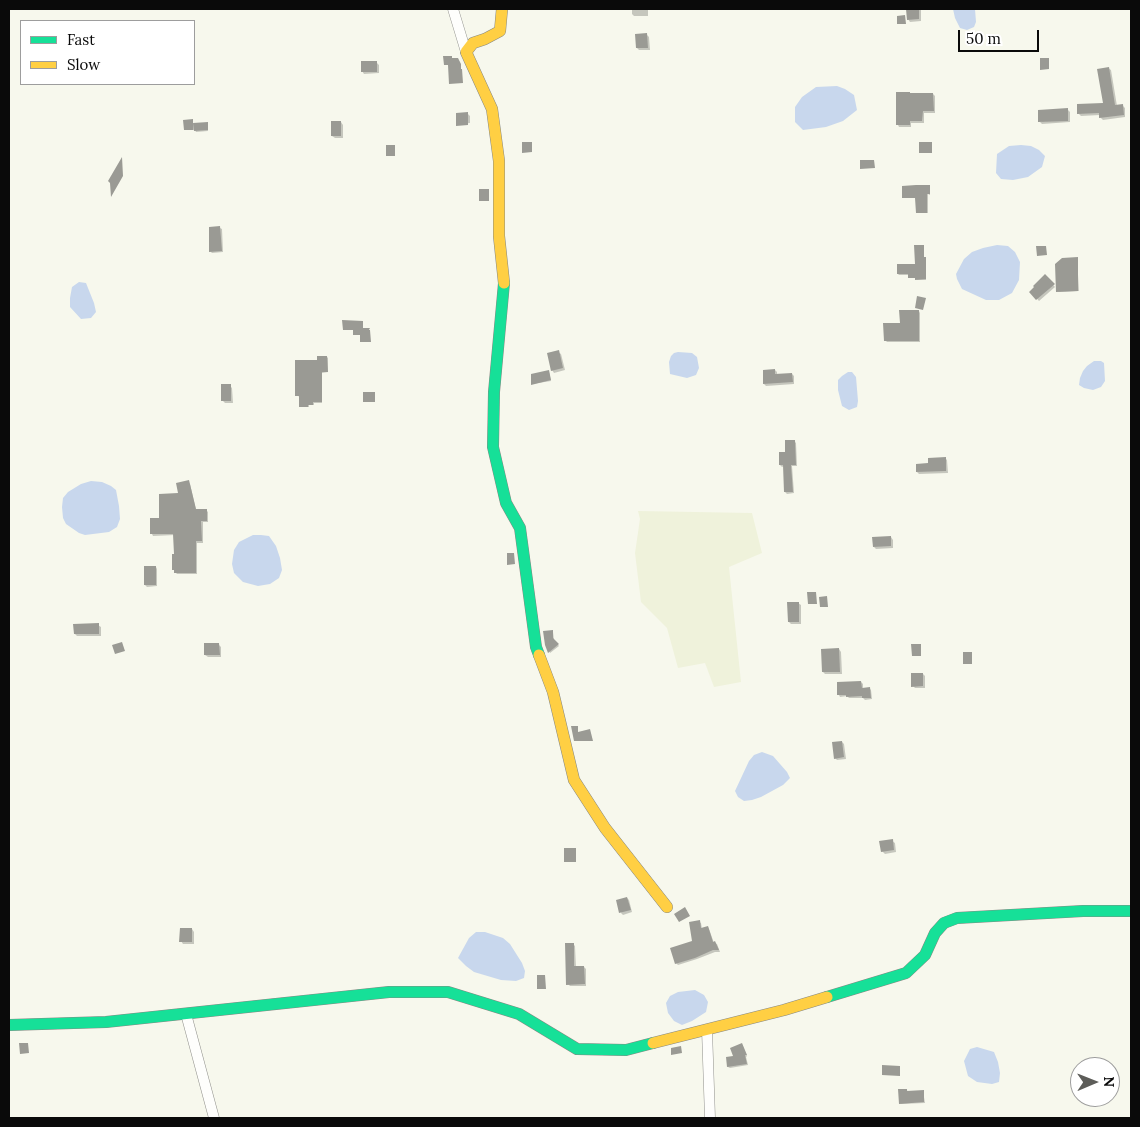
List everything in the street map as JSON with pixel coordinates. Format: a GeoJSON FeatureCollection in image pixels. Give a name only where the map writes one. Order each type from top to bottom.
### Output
{"type":"FeatureCollection","features":[{"type":"Feature","properties":{"kind":"street"},"geometry":{"type":"LineString","coordinates":[[453,9],[466,52],[492,109],[499,161],[499,236],[504,287],[494,392],[493,447],[506,503],[520,528],[536,647],[553,692],[574,780],[605,828],[667,908]]}},
{"type":"Feature","properties":{"kind":"street"},"geometry":{"type":"LineString","coordinates":[[466,52],[473,43],[500,31],[502,9]]}},
{"type":"Feature","properties":{"kind":"street"},"geometry":{"type":"LineString","coordinates":[[9,1025],[106,1022],[389,992],[448,992],[519,1014],[577,1049],[626,1050],[784,1010],[906,973],[925,955],[935,933],[944,923],[957,918],[1083,911],[1131,911]]}},
{"type":"Feature","properties":{"kind":"street"},"geometry":{"type":"LineString","coordinates":[[186,1014],[214,1118]]}},
{"type":"Feature","properties":{"kind":"street"},"geometry":{"type":"LineString","coordinates":[[707,1030],[710,1118]]}},
{"type":"Feature","properties":{"kind":"green space"},"geometry":{"type":"Polygon","coordinates":[[[638,511],[752,513],[762,553],[729,567],[741,682],[714,687],[705,663],[678,668],[667,628],[641,602],[635,553],[640,519],[638,511]]]}},
{"type":"Feature","properties":{"kind":"water"},"geometry":{"type":"Polygon","coordinates":[[[953,9],[975,9],[976,22],[974,27],[967,30],[960,28],[953,9]]]}},
{"type":"Feature","properties":{"kind":"water"},"geometry":{"type":"Polygon","coordinates":[[[837,86],[854,95],[857,110],[843,121],[826,127],[803,130],[795,122],[795,107],[802,97],[816,87],[837,86]]]}},
{"type":"Feature","properties":{"kind":"water"},"geometry":{"type":"Polygon","coordinates":[[[1009,146],[1031,146],[1045,156],[1042,167],[1028,177],[1013,180],[1001,179],[996,173],[997,154],[1009,146]]]}},
{"type":"Feature","properties":{"kind":"water"},"geometry":{"type":"Polygon","coordinates":[[[997,245],[1008,246],[1015,252],[1020,262],[1019,280],[1012,293],[999,300],[986,300],[962,289],[956,274],[964,259],[972,252],[997,245]]]}},
{"type":"Feature","properties":{"kind":"water"},"geometry":{"type":"Polygon","coordinates":[[[79,282],[86,283],[94,303],[96,312],[91,318],[81,319],[70,307],[72,287],[79,282]]]}},
{"type":"Feature","properties":{"kind":"water"},"geometry":{"type":"Polygon","coordinates":[[[678,352],[692,353],[697,357],[699,368],[696,375],[687,378],[670,374],[669,362],[671,356],[678,352]]]}},
{"type":"Feature","properties":{"kind":"water"},"geometry":{"type":"Polygon","coordinates":[[[1094,361],[1104,363],[1105,381],[1101,387],[1093,390],[1079,385],[1083,371],[1094,361]]]}},
{"type":"Feature","properties":{"kind":"water"},"geometry":{"type":"Polygon","coordinates":[[[848,372],[852,372],[856,377],[858,401],[857,407],[849,410],[842,406],[838,390],[838,380],[848,372]]]}},
{"type":"Feature","properties":{"kind":"water"},"geometry":{"type":"Polygon","coordinates":[[[91,481],[102,482],[116,490],[120,519],[117,527],[109,532],[85,535],[66,524],[63,518],[63,498],[68,492],[81,484],[91,481]]]}},
{"type":"Feature","properties":{"kind":"water"},"geometry":{"type":"Polygon","coordinates":[[[253,535],[269,536],[276,546],[282,570],[279,578],[270,584],[258,586],[243,582],[234,573],[232,564],[234,550],[239,542],[253,535]]]}},
{"type":"Feature","properties":{"kind":"water"},"geometry":{"type":"Polygon","coordinates":[[[762,752],[773,756],[790,778],[783,785],[761,797],[744,801],[738,797],[735,791],[749,761],[754,755],[762,752]]]}},
{"type":"Feature","properties":{"kind":"water"},"geometry":{"type":"Polygon","coordinates":[[[476,932],[485,932],[503,938],[510,944],[522,963],[525,971],[524,978],[516,981],[501,980],[474,972],[466,966],[458,958],[469,938],[476,932]]]}},
{"type":"Feature","properties":{"kind":"water"},"geometry":{"type":"Polygon","coordinates":[[[695,990],[704,995],[708,1002],[706,1012],[682,1025],[674,1021],[668,1013],[666,1003],[670,996],[678,992],[695,990]]]}},
{"type":"Feature","properties":{"kind":"water"},"geometry":{"type":"Polygon","coordinates":[[[977,1047],[994,1052],[1000,1073],[999,1082],[992,1084],[977,1082],[968,1076],[964,1061],[970,1049],[977,1047]]]}},
{"type":"Feature","properties":{"kind":"building"},"geometry":{"type":"Polygon","coordinates":[[[906,9],[919,9],[919,19],[907,20],[906,9]]]}},
{"type":"Feature","properties":{"kind":"building"},"geometry":{"type":"Polygon","coordinates":[[[905,15],[906,24],[897,24],[897,16],[905,15]]]}},
{"type":"Feature","properties":{"kind":"building"},"geometry":{"type":"Polygon","coordinates":[[[647,33],[648,48],[636,48],[635,34],[647,33]]]}},
{"type":"Feature","properties":{"kind":"building"},"geometry":{"type":"Polygon","coordinates":[[[443,56],[458,58],[462,69],[463,83],[449,84],[448,65],[444,65],[443,56]]]}},
{"type":"Feature","properties":{"kind":"building"},"geometry":{"type":"Polygon","coordinates":[[[1040,58],[1049,58],[1049,69],[1040,70],[1040,58]]]}},
{"type":"Feature","properties":{"kind":"building"},"geometry":{"type":"Polygon","coordinates":[[[361,61],[377,61],[377,72],[361,72],[361,61]]]}},
{"type":"Feature","properties":{"kind":"building"},"geometry":{"type":"Polygon","coordinates":[[[1109,67],[1115,105],[1123,104],[1124,115],[1099,118],[1099,113],[1077,114],[1077,104],[1103,103],[1097,69],[1109,67]]]}},
{"type":"Feature","properties":{"kind":"building"},"geometry":{"type":"Polygon","coordinates":[[[896,92],[933,93],[934,111],[923,111],[922,121],[910,121],[910,125],[896,125],[896,92]]]}},
{"type":"Feature","properties":{"kind":"building"},"geometry":{"type":"Polygon","coordinates":[[[1068,108],[1068,121],[1038,122],[1038,110],[1068,108]]]}},
{"type":"Feature","properties":{"kind":"building"},"geometry":{"type":"Polygon","coordinates":[[[468,112],[468,125],[456,126],[456,113],[468,112]]]}},
{"type":"Feature","properties":{"kind":"building"},"geometry":{"type":"Polygon","coordinates":[[[193,119],[193,130],[184,130],[183,120],[193,119]]]}},
{"type":"Feature","properties":{"kind":"building"},"geometry":{"type":"Polygon","coordinates":[[[331,121],[341,121],[341,136],[331,136],[331,121]]]}},
{"type":"Feature","properties":{"kind":"building"},"geometry":{"type":"Polygon","coordinates":[[[208,122],[208,130],[194,131],[193,123],[208,122]]]}},
{"type":"Feature","properties":{"kind":"building"},"geometry":{"type":"Polygon","coordinates":[[[522,142],[532,142],[532,152],[522,153],[522,142]]]}},
{"type":"Feature","properties":{"kind":"building"},"geometry":{"type":"Polygon","coordinates":[[[919,142],[932,142],[932,153],[919,153],[919,142]]]}},
{"type":"Feature","properties":{"kind":"building"},"geometry":{"type":"Polygon","coordinates":[[[386,145],[395,145],[395,156],[386,156],[386,145]]]}},
{"type":"Feature","properties":{"kind":"building"},"geometry":{"type":"Polygon","coordinates":[[[122,157],[123,176],[111,197],[110,183],[108,181],[122,157]]]}},
{"type":"Feature","properties":{"kind":"building"},"geometry":{"type":"Polygon","coordinates":[[[860,160],[874,160],[875,168],[860,169],[860,160]]]}},
{"type":"Feature","properties":{"kind":"building"},"geometry":{"type":"Polygon","coordinates":[[[930,185],[930,194],[927,194],[927,213],[916,213],[915,198],[902,198],[902,186],[930,185]]]}},
{"type":"Feature","properties":{"kind":"building"},"geometry":{"type":"Polygon","coordinates":[[[479,189],[489,189],[489,201],[479,201],[479,189]]]}},
{"type":"Feature","properties":{"kind":"building"},"geometry":{"type":"Polygon","coordinates":[[[220,226],[222,251],[209,252],[209,227],[220,226]]]}},
{"type":"Feature","properties":{"kind":"building"},"geometry":{"type":"Polygon","coordinates":[[[914,245],[924,245],[926,279],[915,280],[915,278],[908,278],[908,274],[897,274],[897,264],[915,264],[914,245]]]}},
{"type":"Feature","properties":{"kind":"building"},"geometry":{"type":"Polygon","coordinates":[[[1036,246],[1046,246],[1047,255],[1037,256],[1036,246]]]}},
{"type":"Feature","properties":{"kind":"building"},"geometry":{"type":"Polygon","coordinates":[[[1078,257],[1078,291],[1056,292],[1055,264],[1062,258],[1078,257]]]}},
{"type":"Feature","properties":{"kind":"building"},"geometry":{"type":"Polygon","coordinates":[[[1045,274],[1055,284],[1036,300],[1029,292],[1045,274]]]}},
{"type":"Feature","properties":{"kind":"building"},"geometry":{"type":"Polygon","coordinates":[[[917,296],[926,298],[923,310],[915,308],[917,296]]]}},
{"type":"Feature","properties":{"kind":"building"},"geometry":{"type":"Polygon","coordinates":[[[899,310],[919,310],[919,341],[884,341],[883,323],[900,323],[899,310]]]}},
{"type":"Feature","properties":{"kind":"building"},"geometry":{"type":"Polygon","coordinates":[[[342,320],[363,321],[363,328],[370,328],[371,342],[360,342],[360,335],[353,335],[353,330],[343,330],[342,320]]]}},
{"type":"Feature","properties":{"kind":"building"},"geometry":{"type":"Polygon","coordinates":[[[559,350],[563,368],[551,371],[547,353],[559,350]]]}},
{"type":"Feature","properties":{"kind":"building"},"geometry":{"type":"Polygon","coordinates":[[[317,356],[327,356],[328,372],[322,372],[322,402],[313,402],[313,405],[308,405],[308,407],[299,407],[299,396],[295,396],[295,360],[317,360],[317,356]]]}},
{"type":"Feature","properties":{"kind":"building"},"geometry":{"type":"Polygon","coordinates":[[[775,369],[775,374],[792,373],[793,382],[763,384],[763,370],[775,369]]]}},
{"type":"Feature","properties":{"kind":"building"},"geometry":{"type":"Polygon","coordinates":[[[549,370],[551,380],[531,385],[531,374],[549,370]]]}},
{"type":"Feature","properties":{"kind":"building"},"geometry":{"type":"Polygon","coordinates":[[[221,384],[231,384],[231,401],[221,401],[221,384]]]}},
{"type":"Feature","properties":{"kind":"building"},"geometry":{"type":"Polygon","coordinates":[[[363,392],[375,392],[375,402],[363,402],[363,392]]]}},
{"type":"Feature","properties":{"kind":"building"},"geometry":{"type":"Polygon","coordinates":[[[785,440],[795,440],[796,465],[791,465],[793,492],[784,492],[783,465],[779,465],[779,452],[785,452],[785,440]]]}},
{"type":"Feature","properties":{"kind":"building"},"geometry":{"type":"Polygon","coordinates":[[[946,457],[946,471],[916,472],[916,464],[928,463],[928,458],[946,457]]]}},
{"type":"Feature","properties":{"kind":"building"},"geometry":{"type":"Polygon","coordinates":[[[189,480],[196,509],[207,509],[207,521],[201,521],[202,541],[196,541],[196,573],[174,573],[174,570],[172,570],[172,554],[174,554],[173,534],[150,534],[150,518],[159,518],[159,494],[178,493],[176,483],[189,480]]]}},
{"type":"Feature","properties":{"kind":"building"},"geometry":{"type":"Polygon","coordinates":[[[891,536],[891,546],[873,547],[872,537],[891,536]]]}},
{"type":"Feature","properties":{"kind":"building"},"geometry":{"type":"Polygon","coordinates":[[[507,553],[514,553],[515,564],[507,565],[507,553]]]}},
{"type":"Feature","properties":{"kind":"building"},"geometry":{"type":"Polygon","coordinates":[[[144,566],[156,566],[156,585],[144,585],[144,566]]]}},
{"type":"Feature","properties":{"kind":"building"},"geometry":{"type":"Polygon","coordinates":[[[807,592],[816,592],[817,604],[808,604],[807,592]]]}},
{"type":"Feature","properties":{"kind":"building"},"geometry":{"type":"Polygon","coordinates":[[[827,596],[828,607],[820,607],[819,597],[827,596]]]}},
{"type":"Feature","properties":{"kind":"building"},"geometry":{"type":"Polygon","coordinates":[[[787,602],[799,602],[799,622],[788,622],[787,602]]]}},
{"type":"Feature","properties":{"kind":"building"},"geometry":{"type":"Polygon","coordinates":[[[99,623],[99,634],[74,634],[73,624],[99,623]]]}},
{"type":"Feature","properties":{"kind":"building"},"geometry":{"type":"Polygon","coordinates":[[[553,630],[553,638],[559,644],[548,653],[543,631],[553,630]]]}},
{"type":"Feature","properties":{"kind":"building"},"geometry":{"type":"Polygon","coordinates":[[[122,642],[125,651],[115,654],[112,645],[122,642]]]}},
{"type":"Feature","properties":{"kind":"building"},"geometry":{"type":"Polygon","coordinates":[[[204,643],[219,643],[220,655],[204,655],[204,643]]]}},
{"type":"Feature","properties":{"kind":"building"},"geometry":{"type":"Polygon","coordinates":[[[911,644],[921,644],[921,656],[912,656],[911,644]]]}},
{"type":"Feature","properties":{"kind":"building"},"geometry":{"type":"Polygon","coordinates":[[[839,648],[840,672],[822,672],[821,649],[839,648]]]}},
{"type":"Feature","properties":{"kind":"building"},"geometry":{"type":"Polygon","coordinates":[[[963,652],[972,652],[972,664],[963,664],[963,652]]]}},
{"type":"Feature","properties":{"kind":"building"},"geometry":{"type":"Polygon","coordinates":[[[911,673],[923,673],[923,686],[911,687],[911,673]]]}},
{"type":"Feature","properties":{"kind":"building"},"geometry":{"type":"Polygon","coordinates":[[[861,681],[862,688],[870,687],[871,698],[837,695],[837,682],[861,681]]]}},
{"type":"Feature","properties":{"kind":"building"},"geometry":{"type":"Polygon","coordinates":[[[571,726],[578,726],[578,732],[590,729],[593,741],[574,741],[571,726]]]}},
{"type":"Feature","properties":{"kind":"building"},"geometry":{"type":"Polygon","coordinates":[[[842,741],[844,757],[834,759],[832,742],[842,741]]]}},
{"type":"Feature","properties":{"kind":"building"},"geometry":{"type":"Polygon","coordinates":[[[893,839],[894,850],[881,852],[879,841],[893,839]]]}},
{"type":"Feature","properties":{"kind":"building"},"geometry":{"type":"Polygon","coordinates":[[[564,848],[576,848],[576,862],[564,862],[564,848]]]}},
{"type":"Feature","properties":{"kind":"building"},"geometry":{"type":"Polygon","coordinates":[[[627,897],[631,910],[619,913],[616,900],[627,897]]]}},
{"type":"Feature","properties":{"kind":"building"},"geometry":{"type":"Polygon","coordinates":[[[685,907],[690,916],[679,922],[674,914],[685,907]]]}},
{"type":"Feature","properties":{"kind":"building"},"geometry":{"type":"Polygon","coordinates":[[[700,920],[701,928],[708,926],[713,942],[715,941],[719,950],[713,950],[675,964],[670,948],[692,941],[689,922],[700,920]]]}},
{"type":"Feature","properties":{"kind":"building"},"geometry":{"type":"Polygon","coordinates":[[[180,928],[192,928],[192,942],[179,942],[180,928]]]}},
{"type":"Feature","properties":{"kind":"building"},"geometry":{"type":"Polygon","coordinates":[[[565,943],[574,943],[574,966],[584,966],[585,984],[566,985],[565,943]]]}},
{"type":"Feature","properties":{"kind":"building"},"geometry":{"type":"Polygon","coordinates":[[[537,975],[545,975],[546,989],[537,989],[537,975]]]}},
{"type":"Feature","properties":{"kind":"building"},"geometry":{"type":"Polygon","coordinates":[[[19,1043],[28,1043],[29,1053],[20,1054],[19,1043]]]}},
{"type":"Feature","properties":{"kind":"building"},"geometry":{"type":"Polygon","coordinates":[[[742,1043],[747,1055],[745,1055],[747,1064],[727,1067],[726,1057],[733,1056],[730,1048],[742,1043]]]}},
{"type":"Feature","properties":{"kind":"building"},"geometry":{"type":"Polygon","coordinates":[[[681,1046],[682,1053],[671,1055],[671,1048],[681,1046]]]}},
{"type":"Feature","properties":{"kind":"building"},"geometry":{"type":"Polygon","coordinates":[[[882,1065],[900,1066],[900,1076],[882,1075],[882,1065]]]}},
{"type":"Feature","properties":{"kind":"building"},"geometry":{"type":"Polygon","coordinates":[[[898,1089],[907,1089],[907,1091],[924,1090],[924,1102],[899,1104],[898,1089]]]}},
{"type":"Feature","properties":{"kind":"traffic: fast"},"geometry":{"type":"LineString","coordinates":[[504,283],[494,392],[493,447],[506,503],[520,528],[536,647],[539,655]]}},
{"type":"Feature","properties":{"kind":"traffic: fast"},"geometry":{"type":"LineString","coordinates":[[827,997],[906,973],[925,955],[935,933],[944,923],[957,918],[1083,911],[1131,911]]}},
{"type":"Feature","properties":{"kind":"traffic: fast"},"geometry":{"type":"LineString","coordinates":[[9,1025],[106,1022],[389,992],[448,992],[519,1014],[577,1049],[626,1050],[653,1043]]}},
{"type":"Feature","properties":{"kind":"traffic: slow"},"geometry":{"type":"LineString","coordinates":[[502,9],[500,31],[473,43],[466,52],[492,109],[499,161],[499,236],[504,283]]}},
{"type":"Feature","properties":{"kind":"traffic: slow"},"geometry":{"type":"LineString","coordinates":[[539,655],[553,692],[574,780],[605,828],[667,907]]}},
{"type":"Feature","properties":{"kind":"traffic: slow"},"geometry":{"type":"LineString","coordinates":[[653,1043],[784,1010],[827,997]]}}]}
